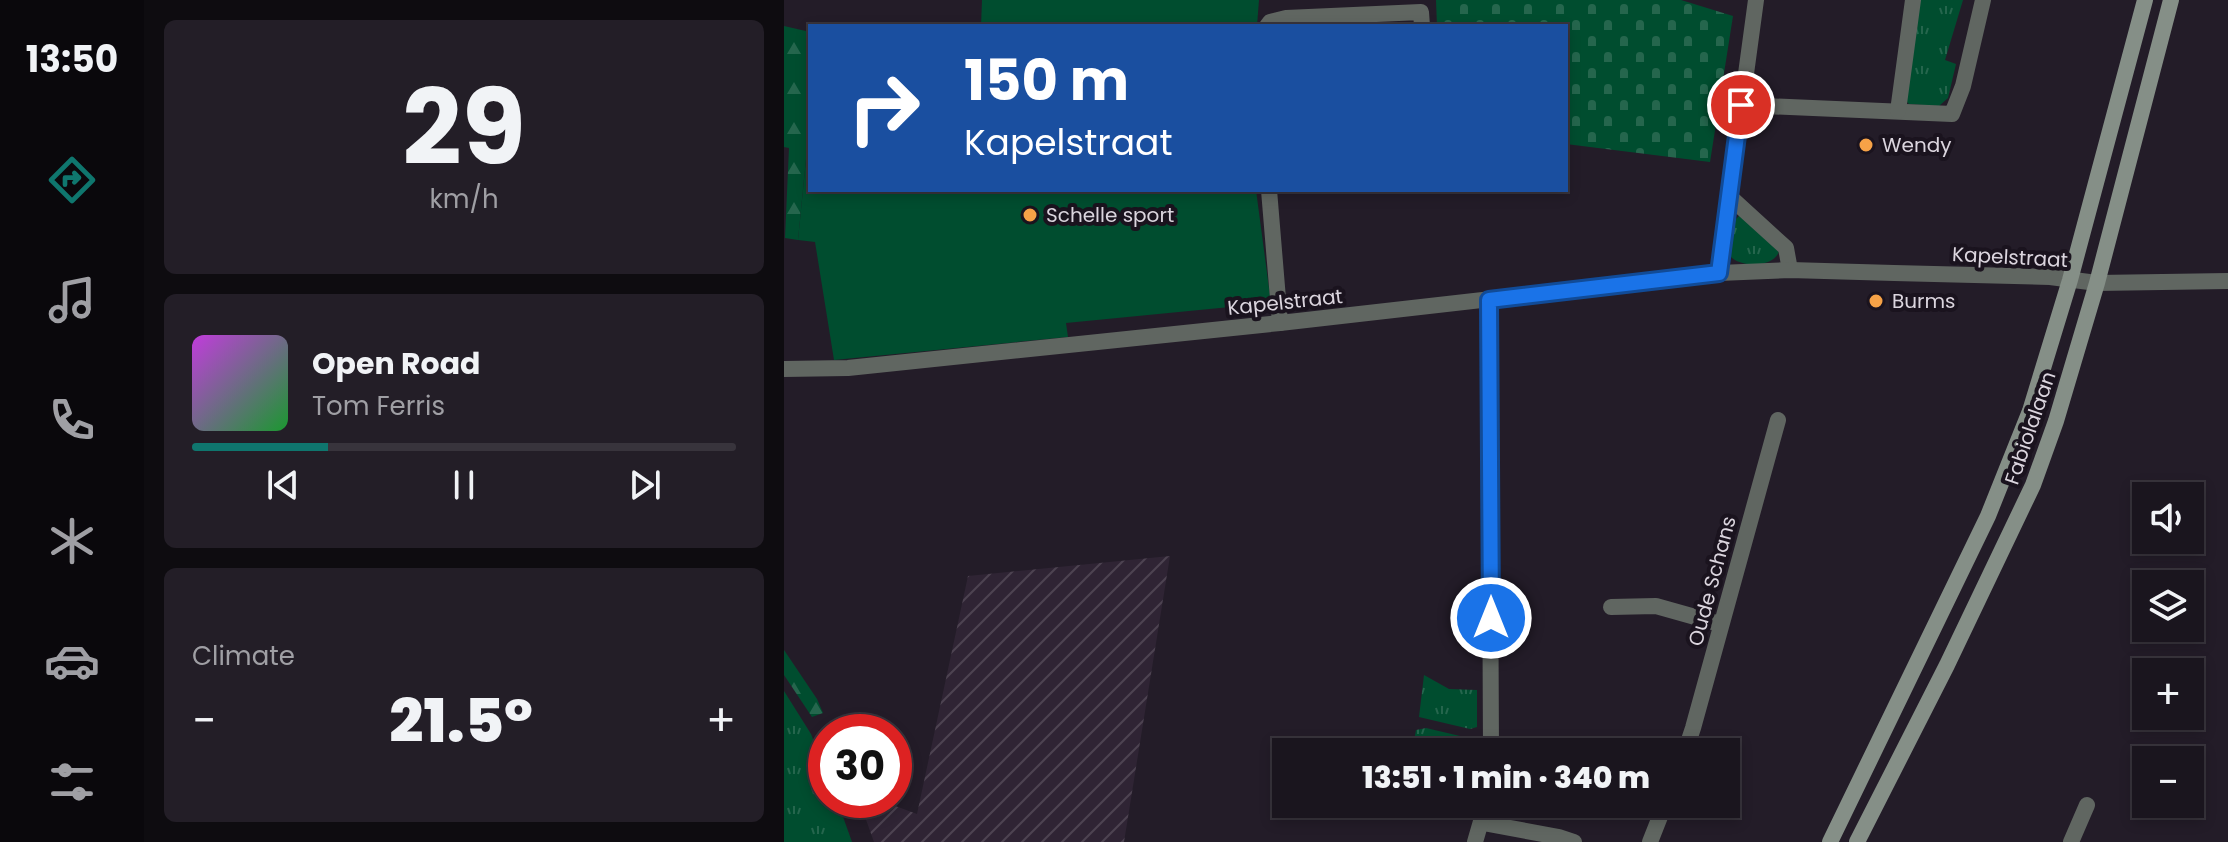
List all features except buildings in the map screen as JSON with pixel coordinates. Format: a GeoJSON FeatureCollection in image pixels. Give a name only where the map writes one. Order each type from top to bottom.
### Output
{"type":"FeatureCollection","features":[{"type":"Feature","properties":{"kind":"main road","name":"Fabiolalaan"},"geometry":{"type":"LineString","coordinates":[[1830,842],[1990,512],[2030,411],[2070,280],[2145,0]]}},
{"type":"Feature","properties":{"kind":"main road","name":"Fabiolalaan"},"geometry":{"type":"LineString","coordinates":[[1857,842],[1947,665],[2033,485],[2056,421],[2097,283],[2171,0]]}},
{"type":"Feature","properties":{"kind":"street"},"geometry":{"type":"LineString","coordinates":[[1719,273],[1756,0]]}},
{"type":"Feature","properties":{"kind":"street"},"geometry":{"type":"LineString","coordinates":[[1898,111],[1913,0]]}},
{"type":"Feature","properties":{"kind":"street"},"geometry":{"type":"LineString","coordinates":[[1741,105],[1952,114],[1963,86],[1983,0]]}},
{"type":"Feature","properties":{"kind":"street"},"geometry":{"type":"LineString","coordinates":[[1268,24],[1286,18],[1421,12],[1422,24]]}},
{"type":"Feature","properties":{"kind":"street"},"geometry":{"type":"LineString","coordinates":[[1269,192],[1280,323]]}},
{"type":"Feature","properties":{"kind":"street"},"geometry":{"type":"LineString","coordinates":[[1730,197],[1786,248],[1790,270]]}},
{"type":"Feature","properties":{"kind":"street","name":"Kapelstraat"},"geometry":{"type":"LineString","coordinates":[[784,369],[848,368],[1719,273],[1790,270],[2097,283],[2228,281]]}},
{"type":"Feature","properties":{"kind":"street"},"geometry":{"type":"LineString","coordinates":[[1489,300],[1491,738]]}},
{"type":"Feature","properties":{"kind":"street","name":"Oude Schans"},"geometry":{"type":"LineString","coordinates":[[1690,738],[1778,420]]}},
{"type":"Feature","properties":{"kind":"street"},"geometry":{"type":"LineString","coordinates":[[1611,607],[1656,606],[1720,624]]}},
{"type":"Feature","properties":{"kind":"street"},"geometry":{"type":"LineString","coordinates":[[2071,842],[2087,805]]}},
{"type":"Feature","properties":{"kind":"street"},"geometry":{"type":"LineString","coordinates":[[1475,842],[1484,818]]}},
{"type":"Feature","properties":{"kind":"street"},"geometry":{"type":"LineString","coordinates":[[1650,842],[1659,818]]}},
{"type":"Feature","properties":{"kind":"street"},"geometry":{"type":"LineString","coordinates":[[1483,823],[1574,842]]}},
{"type":"Feature","properties":{"kind":"shaded area"},"geometry":{"type":"Polygon","coordinates":[[[1170,556],[1124,842],[874,842],[865,818],[912,818],[912,812],[917,814],[968,576],[1170,556]]]}},
{"type":"Feature","properties":{"kind":"green space"},"geometry":{"type":"Polygon","coordinates":[[[982,0],[1259,0],[1257,24],[981,24],[982,0]]]}},
{"type":"Feature","properties":{"kind":"green space"},"geometry":{"type":"Polygon","coordinates":[[[1436,0],[1681,0],[1733,16],[1710,162],[1568,144],[1568,24],[1437,24],[1436,0]]]}},
{"type":"Feature","properties":{"kind":"green space"},"geometry":{"type":"Polygon","coordinates":[[[1918,0],[1963,0],[1945,60],[1956,64],[1948,98],[1939,106],[1909,104],[1905,100],[1918,0]]]}},
{"type":"Feature","properties":{"kind":"green space"},"geometry":{"type":"Polygon","coordinates":[[[784,26],[808,32],[808,139],[798,240],[785,238],[789,148],[784,147],[784,26]]]}},
{"type":"Feature","properties":{"kind":"green space","name":"Schelle sport"},"geometry":{"type":"Polygon","coordinates":[[[808,139],[808,192],[1256,192],[1271,303],[1066,323],[1068,337],[834,360],[815,242],[798,240],[808,139]]]}},
{"type":"Feature","properties":{"kind":"green space"},"geometry":{"type":"Polygon","coordinates":[[[1740,215],[1779,252],[1770,261],[1748,264],[1730,256],[1732,223],[1740,215]]]}},
{"type":"Feature","properties":{"kind":"green space"},"geometry":{"type":"Polygon","coordinates":[[[784,650],[823,713],[810,714],[784,675],[784,650]]]}},
{"type":"Feature","properties":{"kind":"green space"},"geometry":{"type":"Polygon","coordinates":[[[1424,675],[1449,689],[1477,690],[1477,727],[1470,729],[1419,717],[1424,675]]]}},
{"type":"Feature","properties":{"kind":"green space"},"geometry":{"type":"Polygon","coordinates":[[[784,691],[808,729],[808,818],[843,818],[852,842],[784,842],[784,691]]]}},
{"type":"Feature","properties":{"kind":"green space"},"geometry":{"type":"Polygon","coordinates":[[[1426,728],[1468,738],[1415,738],[1416,730],[1426,728]]]}},
{"type":"Feature","properties":{"kind":"place","name":"Wendy"},"geometry":{"type":"Point","coordinates":[1866,145]}},
{"type":"Feature","properties":{"kind":"place","name":"Schelle sport"},"geometry":{"type":"Point","coordinates":[1030,215]}},
{"type":"Feature","properties":{"kind":"place","name":"Burms"},"geometry":{"type":"Point","coordinates":[1876,301]}},
{"type":"Feature","properties":{"kind":"route"},"geometry":{"type":"LineString","coordinates":[[1491,618],[1489,300],[1719,273],[1741,105]]}}]}
